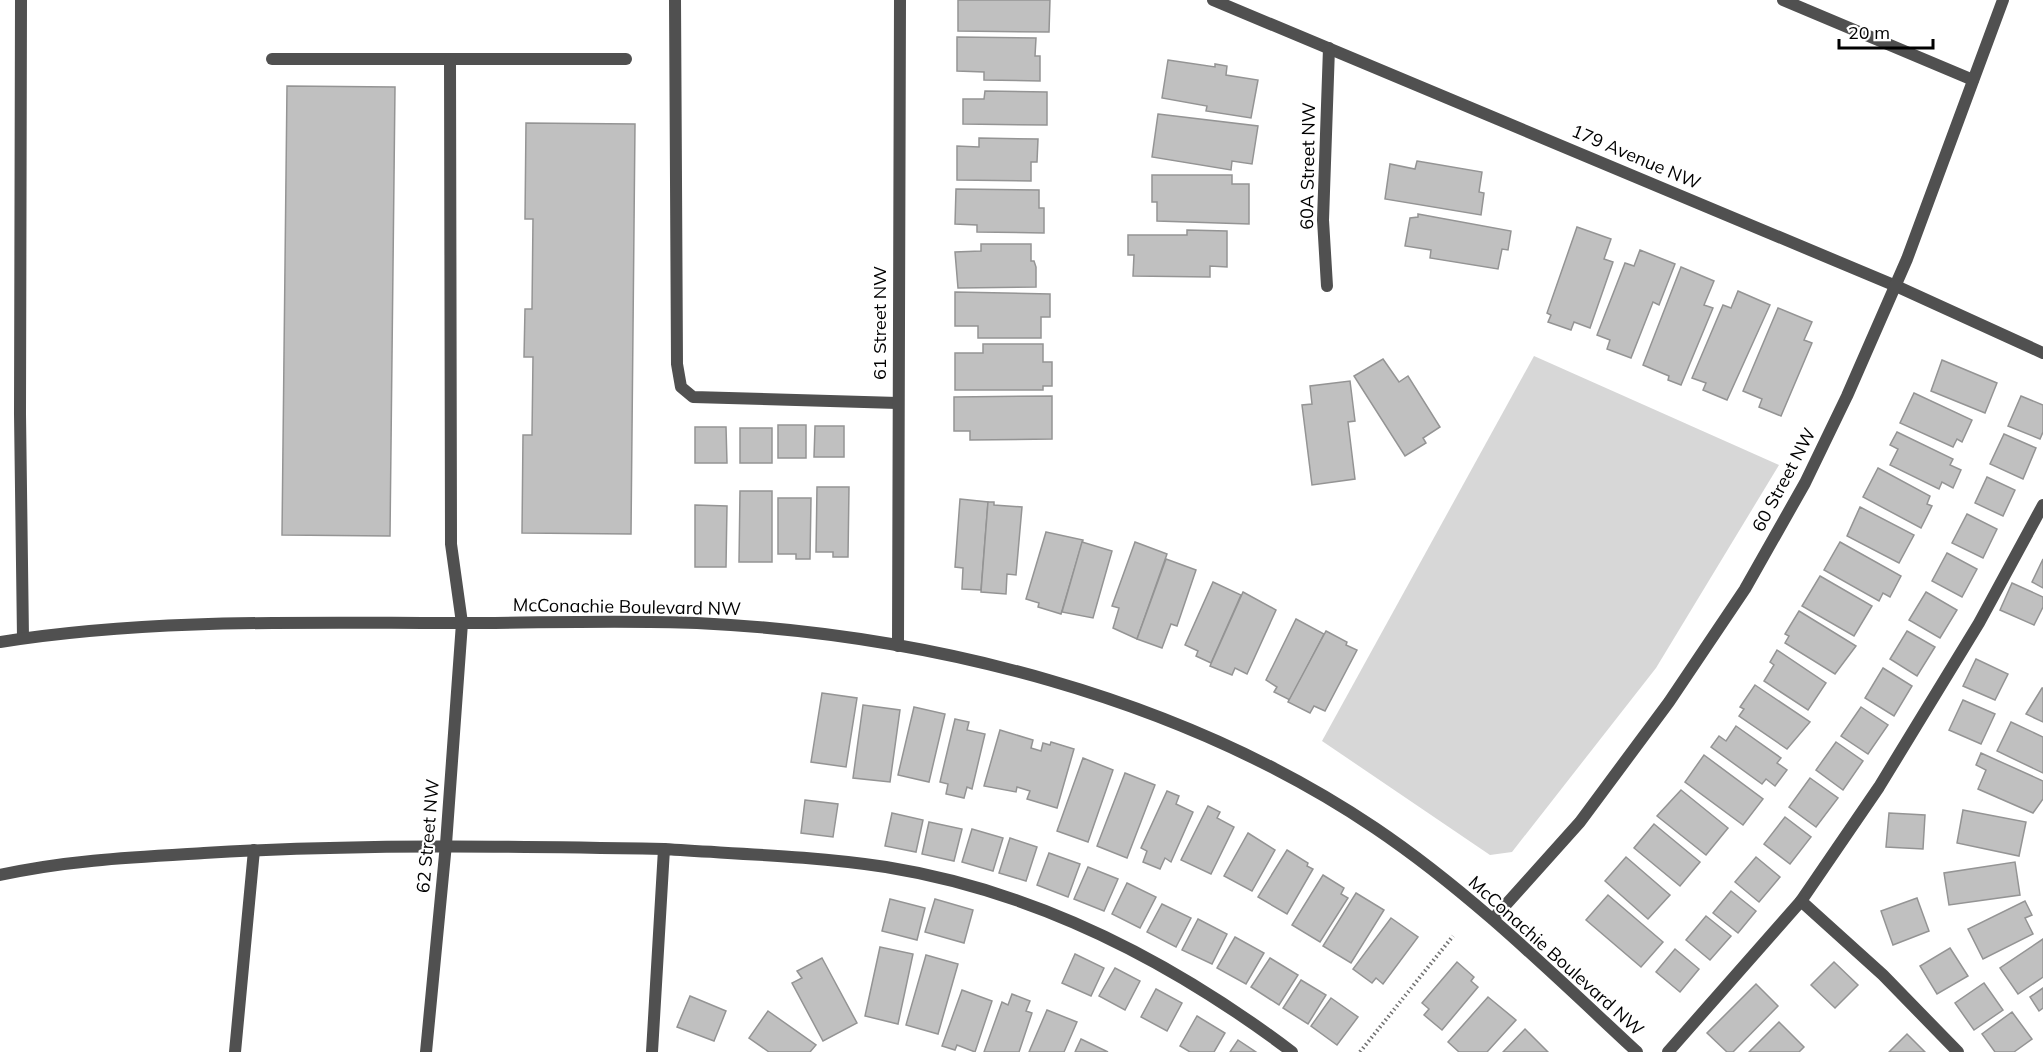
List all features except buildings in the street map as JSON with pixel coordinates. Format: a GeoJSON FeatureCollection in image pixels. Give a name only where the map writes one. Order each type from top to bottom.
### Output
{"type":"FeatureCollection","features":[{"type":"Feature","properties":{"kind":"street"},"geometry":{"type":"LineString","coordinates":[[21,0],[20,414],[23,638]]}},
{"type":"Feature","properties":{"kind":"street"},"geometry":{"type":"LineString","coordinates":[[675,0],[677,364],[681,387],[693,398],[898,403]]}},
{"type":"Feature","properties":{"kind":"street","name":"61 Street NW"},"geometry":{"type":"LineString","coordinates":[[898,646],[900,0]]}},
{"type":"Feature","properties":{"kind":"street","name":"179 Avenue NW"},"geometry":{"type":"LineString","coordinates":[[1214,0],[1896,286],[2043,353]]}},
{"type":"Feature","properties":{"kind":"street"},"geometry":{"type":"LineString","coordinates":[[1783,0],[1973,80]]}},
{"type":"Feature","properties":{"kind":"street","name":"60 Street NW"},"geometry":{"type":"LineString","coordinates":[[1493,919],[1580,822],[1669,702],[1746,589],[1805,483],[1896,286],[2003,0]]}},
{"type":"Feature","properties":{"kind":"street","name":"60A Street NW"},"geometry":{"type":"LineString","coordinates":[[1327,286],[1323,219],[1329,48]]}},
{"type":"Feature","properties":{"kind":"street"},"geometry":{"type":"LineString","coordinates":[[272,59],[626,59]]}},
{"type":"Feature","properties":{"kind":"street","name":"62 Street NW"},"geometry":{"type":"LineString","coordinates":[[426,1052],[446,844],[462,623],[451,544],[450,60]]}},
{"type":"Feature","properties":{"kind":"street"},"geometry":{"type":"LineString","coordinates":[[1668,1052],[1801,901],[1879,787],[1973,633],[2043,505]]}},
{"type":"Feature","properties":{"kind":"street","name":"McConachie Boulevard NW"},"geometry":{"type":"LineString","coordinates":[[0,642],[119,627],[696,623],[788,631],[898,646],[1024,674],[1123,705],[1218,740],[1300,781],[1377,830],[1493,919],[1637,1052]]}},
{"type":"Feature","properties":{"kind":"street"},"geometry":{"type":"LineString","coordinates":[[0,875],[108,859],[254,850],[446,844],[664,849],[814,858],[887,867],[963,883],[1079,924],[1209,992],[1292,1052]]}},
{"type":"Feature","properties":{"kind":"street"},"geometry":{"type":"LineString","coordinates":[[652,1052],[664,849]]}},
{"type":"Feature","properties":{"kind":"street"},"geometry":{"type":"LineString","coordinates":[[235,1052],[254,850]]}},
{"type":"Feature","properties":{"kind":"street"},"geometry":{"type":"LineString","coordinates":[[1801,901],[1883,975],[1958,1052]]}},
{"type":"Feature","properties":{"kind":"path"},"geometry":{"type":"LineString","coordinates":[[1360,1052],[1453,936]]}},
{"type":"Feature","properties":{"kind":"shaded area"},"geometry":{"type":"Polygon","coordinates":[[[1534,356],[1779,465],[1656,668],[1512,852],[1490,855],[1322,741],[1534,356]]]}}]}
